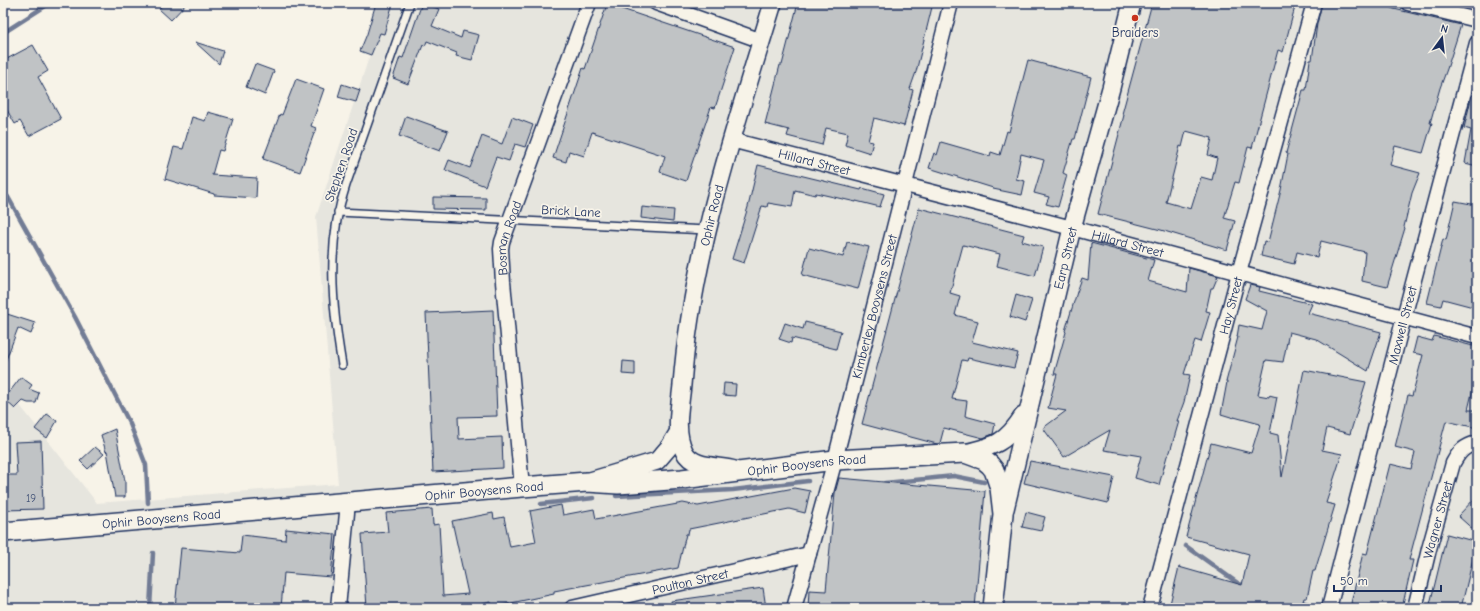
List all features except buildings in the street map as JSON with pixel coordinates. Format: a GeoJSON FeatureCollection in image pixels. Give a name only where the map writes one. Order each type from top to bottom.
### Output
{"type":"FeatureCollection","features":[{"type":"Feature","properties":{"kind":"main road","name":"Ophir Booysens Road"},"geometry":{"type":"LineString","coordinates":[[3,532],[522,487],[587,482],[618,484],[632,483],[743,472],[835,460],[965,454]]}},
{"type":"Feature","properties":{"kind":"main road"},"geometry":{"type":"LineString","coordinates":[[965,454],[984,460],[994,470],[1000,488],[1003,514],[993,608]]}},
{"type":"Feature","properties":{"kind":"street","name":"Bosman Road"},"geometry":{"type":"LineString","coordinates":[[522,487],[501,249],[510,220],[589,3]]}},
{"type":"Feature","properties":{"kind":"street"},"geometry":{"type":"LineString","coordinates":[[656,3],[762,41]]}},
{"type":"Feature","properties":{"kind":"street","name":"Ophir Road"},"geometry":{"type":"LineString","coordinates":[[678,433],[683,369],[691,311],[708,230],[732,140],[773,3]]}},
{"type":"Feature","properties":{"kind":"street","name":"Kimberley Booysens Street"},"geometry":{"type":"LineString","coordinates":[[794,608],[835,460],[951,3]]}},
{"type":"Feature","properties":{"kind":"street","name":"Earp Street"},"geometry":{"type":"LineString","coordinates":[[1003,514],[1072,228],[1111,88],[1132,3]]}},
{"type":"Feature","properties":{"kind":"street","name":"Hay Street"},"geometry":{"type":"LineString","coordinates":[[1150,608],[1239,273],[1314,3]]}},
{"type":"Feature","properties":{"kind":"street"},"geometry":{"type":"LineString","coordinates":[[1408,3],[1477,20]]}},
{"type":"Feature","properties":{"kind":"street","name":"Maxwell Street"},"geometry":{"type":"LineString","coordinates":[[1329,608],[1477,43]]}},
{"type":"Feature","properties":{"kind":"street","name":"Hillard Street"},"geometry":{"type":"LineString","coordinates":[[732,140],[906,184],[1477,337]]}},
{"type":"Feature","properties":{"kind":"street"},"geometry":{"type":"LineString","coordinates":[[965,454],[993,446],[1005,439],[1015,429],[1029,407]]}},
{"type":"Feature","properties":{"kind":"street"},"geometry":{"type":"LineString","coordinates":[[678,433],[684,451],[693,460],[703,464],[743,472]]}},
{"type":"Feature","properties":{"kind":"street"},"geometry":{"type":"LineString","coordinates":[[587,482],[657,461],[670,446],[678,433]]}},
{"type":"Feature","properties":{"kind":"street","name":"Wagner Street"},"geometry":{"type":"LineString","coordinates":[[1415,608],[1429,549],[1453,463],[1460,451],[1477,443]]}},
{"type":"Feature","properties":{"kind":"street"},"geometry":{"type":"LineString","coordinates":[[338,608],[348,502]]}},
{"type":"Feature","properties":{"kind":"street","name":"Poulton Street"},"geometry":{"type":"LineString","coordinates":[[572,608],[809,554]]}},
{"type":"Feature","properties":{"kind":"lane","name":"Stephen Road"},"geometry":{"type":"LineString","coordinates":[[342,365],[335,320],[333,289],[334,254],[338,212],[346,185],[410,3]]}},
{"type":"Feature","properties":{"kind":"lane","name":"Brick Lane"},"geometry":{"type":"LineString","coordinates":[[338,212],[708,230]]}},
{"type":"Feature","properties":{"kind":"shaded area"},"geometry":{"type":"Polygon","coordinates":[[[387,3],[1477,3],[1477,608],[3,608],[3,386],[7,389],[97,503],[338,484],[316,217],[387,3]]]}},
{"type":"Feature","properties":{"kind":"waterway"},"geometry":{"type":"LineString","coordinates":[[3,33],[50,3]]}},
{"type":"Feature","properties":{"kind":"waterway"},"geometry":{"type":"LineString","coordinates":[[3,192],[8,197],[75,317],[130,424],[146,465],[148,503]]}},
{"type":"Feature","properties":{"kind":"waterway"},"geometry":{"type":"LineString","coordinates":[[885,483],[954,476],[984,482]]}},
{"type":"Feature","properties":{"kind":"waterway"},"geometry":{"type":"LineString","coordinates":[[616,496],[733,490],[808,481]]}},
{"type":"Feature","properties":{"kind":"waterway"},"geometry":{"type":"LineString","coordinates":[[541,504],[594,498]]}},
{"type":"Feature","properties":{"kind":"waterway"},"geometry":{"type":"LineString","coordinates":[[1186,546],[1239,584],[1246,586]]}},
{"type":"Feature","properties":{"kind":"waterway"},"geometry":{"type":"LineString","coordinates":[[150,608],[153,553]]}},
{"type":"Feature","properties":{"kind":"waterway"},"geometry":{"type":"LineString","coordinates":[[1298,601],[1308,604]]}},
{"type":"Feature","properties":{"kind":"place","name":"Braiders"},"geometry":{"type":"Point","coordinates":[1135,18]}}]}
